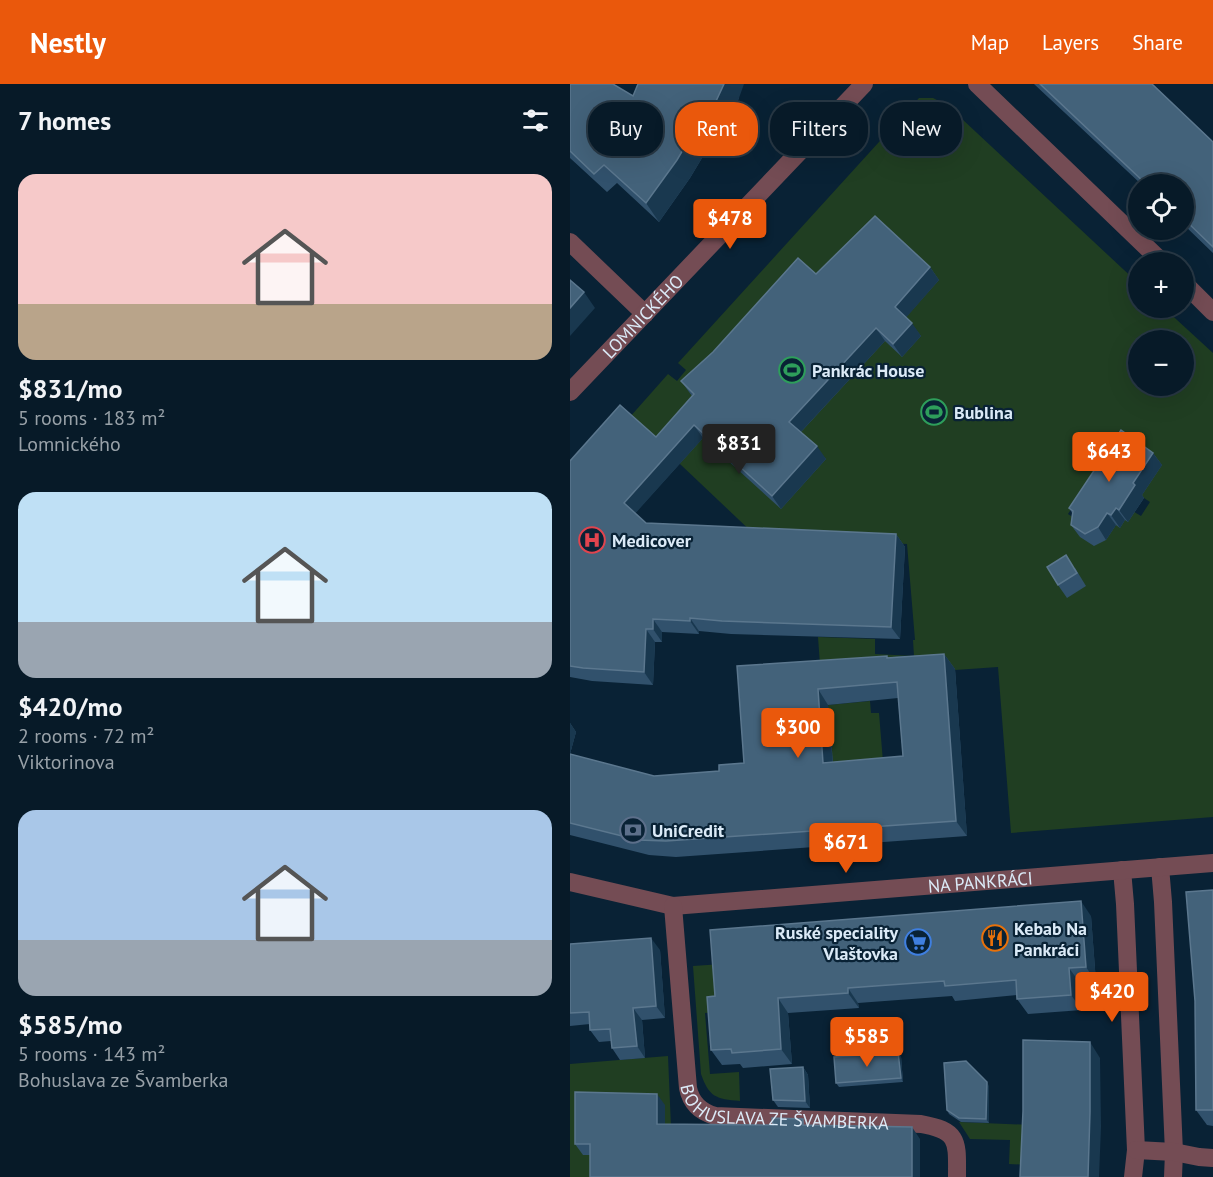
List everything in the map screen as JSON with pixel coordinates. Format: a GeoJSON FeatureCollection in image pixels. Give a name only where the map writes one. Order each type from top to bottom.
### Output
{"type":"FeatureCollection","features":[{"type":"Feature","properties":{"kind":"street","name":"LOMNICKÉHO"},"geometry":{"type":"LineString","coordinates":[[570,392],[864,84]]}},
{"type":"Feature","properties":{"kind":"street"},"geometry":{"type":"LineString","coordinates":[[977,84],[1152,252]]}},
{"type":"Feature","properties":{"kind":"street"},"geometry":{"type":"LineString","coordinates":[[570,242],[645,314]]}},
{"type":"Feature","properties":{"kind":"street"},"geometry":{"type":"LineString","coordinates":[[1194,293],[1213,312]]}},
{"type":"Feature","properties":{"kind":"street","name":"NA PANKRÁCI"},"geometry":{"type":"LineString","coordinates":[[570,882],[673,906],[1213,862]]}},
{"type":"Feature","properties":{"kind":"street"},"geometry":{"type":"LineString","coordinates":[[1160,867],[1174,1152],[1173,1177]]}},
{"type":"Feature","properties":{"kind":"street"},"geometry":{"type":"LineString","coordinates":[[1122,870],[1136,1150],[1133,1177]]}},
{"type":"Feature","properties":{"kind":"street","name":"BOHUSLAVA ZE ŠVAMBERKA"},"geometry":{"type":"LineString","coordinates":[[673,906],[688,1088],[699,1108],[715,1116],[934,1126],[948,1133],[955,1144],[957,1177]]}},
{"type":"Feature","properties":{"kind":"street"},"geometry":{"type":"LineString","coordinates":[[1136,1150],[1174,1152],[1213,1158]]}},
{"type":"Feature","properties":{"kind":"green space"},"geometry":{"type":"Polygon","coordinates":[[[919,98],[933,98],[941,102],[915,102],[919,98]]]}},
{"type":"Feature","properties":{"kind":"green space"},"geometry":{"type":"Polygon","coordinates":[[[962,119],[1128,274],[1128,318],[1175,318],[1188,330],[1128,330],[1128,396],[1194,396],[1194,336],[1213,353],[1213,817],[1011,833],[998,667],[826,679],[820,665],[818,637],[875,639],[875,654],[914,656],[913,640],[915,640],[907,544],[756,536],[629,418],[668,374],[677,381],[686,370],[678,363],[880,141],[880,156],[962,156],[962,119]],[[1141,496],[1079,497],[1068,514],[1106,539],[1131,510],[1141,516],[1150,502],[1141,496]]]}},
{"type":"Feature","properties":{"kind":"green space"},"geometry":{"type":"Polygon","coordinates":[[[870,701],[871,713],[879,713],[884,774],[834,778],[828,705],[870,701]]]}},
{"type":"Feature","properties":{"kind":"green space"},"geometry":{"type":"Polygon","coordinates":[[[722,964],[725,1011],[705,1013],[710,1074],[739,1072],[740,1101],[714,1095],[707,1088],[701,1074],[693,966],[722,964]]]}},
{"type":"Feature","properties":{"kind":"green space"},"geometry":{"type":"Polygon","coordinates":[[[668,1056],[671,1127],[598,1156],[598,1177],[570,1177],[570,1064],[668,1056]]]}},
{"type":"Feature","properties":{"kind":"green space"},"geometry":{"type":"Polygon","coordinates":[[[959,1122],[1033,1125],[1032,1165],[1009,1164],[1010,1140],[970,1139],[959,1122]]]}},
{"type":"Feature","properties":{"kind":"building"},"geometry":{"type":"Polygon","coordinates":[[[570,84],[613,84],[633,96],[638,84],[724,84],[716,102],[675,102],[675,156],[679,156],[646,203],[604,165],[594,174],[570,151],[570,84]]]}},
{"type":"Feature","properties":{"kind":"building"},"geometry":{"type":"Polygon","coordinates":[[[1040,84],[1152,84],[1213,142],[1213,247],[1194,229],[1194,174],[1135,174],[1040,84]]]}},
{"type":"Feature","properties":{"kind":"building"},"geometry":{"type":"Polygon","coordinates":[[[875,216],[930,267],[895,307],[912,323],[893,344],[876,328],[789,422],[817,446],[772,496],[694,425],[624,503],[646,523],[896,534],[891,627],[690,618],[690,621],[653,619],[653,629],[646,629],[644,672],[570,666],[570,461],[620,405],[656,437],[694,394],[681,381],[713,352],[798,258],[816,274],[875,216]]]}},
{"type":"Feature","properties":{"kind":"building"},"geometry":{"type":"Polygon","coordinates":[[[570,280],[584,292],[570,308],[570,280]]]}},
{"type":"Feature","properties":{"kind":"building"},"geometry":{"type":"Polygon","coordinates":[[[1121,430],[1153,453],[1133,483],[1135,485],[1119,510],[1116,508],[1111,515],[1107,513],[1098,527],[1085,534],[1071,525],[1073,511],[1069,508],[1121,430]]]}},
{"type":"Feature","properties":{"kind":"building"},"geometry":{"type":"Polygon","coordinates":[[[1066,555],[1077,573],[1058,585],[1047,567],[1066,555]]]}},
{"type":"Feature","properties":{"kind":"building"},"geometry":{"type":"Polygon","coordinates":[[[944,654],[956,821],[666,841],[638,840],[570,823],[570,754],[654,776],[719,771],[719,765],[744,763],[737,666],[887,656],[887,658],[944,654]],[[897,682],[818,689],[823,763],[903,756],[897,682]]]}},
{"type":"Feature","properties":{"kind":"building"},"geometry":{"type":"Polygon","coordinates":[[[1213,890],[1213,1110],[1196,1110],[1195,1001],[1186,892],[1213,890]]]}},
{"type":"Feature","properties":{"kind":"building"},"geometry":{"type":"Polygon","coordinates":[[[1081,901],[1086,967],[1069,968],[1071,995],[1017,999],[1016,980],[945,986],[944,981],[848,988],[848,993],[778,998],[781,1049],[732,1053],[731,1049],[711,1050],[707,997],[715,996],[710,930],[1081,901]]]}},
{"type":"Feature","properties":{"kind":"building"},"geometry":{"type":"Polygon","coordinates":[[[651,938],[656,1006],[633,1008],[637,1046],[612,1048],[610,1029],[590,1030],[589,1012],[570,1013],[570,944],[651,938]]]}},
{"type":"Feature","properties":{"kind":"building"},"geometry":{"type":"Polygon","coordinates":[[[1023,1040],[1090,1042],[1088,1177],[1020,1177],[1023,1040]]]}},
{"type":"Feature","properties":{"kind":"building"},"geometry":{"type":"Polygon","coordinates":[[[898,1052],[901,1078],[836,1083],[834,1057],[898,1052]]]}},
{"type":"Feature","properties":{"kind":"building"},"geometry":{"type":"Polygon","coordinates":[[[966,1061],[987,1082],[986,1119],[959,1118],[947,1110],[944,1063],[966,1061]]]}},
{"type":"Feature","properties":{"kind":"building"},"geometry":{"type":"Polygon","coordinates":[[[803,1067],[805,1101],[773,1100],[770,1069],[803,1067]]]}},
{"type":"Feature","properties":{"kind":"building"},"geometry":{"type":"Polygon","coordinates":[[[575,1092],[657,1094],[657,1124],[773,1125],[772,1118],[803,1119],[803,1125],[912,1127],[912,1177],[590,1177],[590,1144],[575,1144],[575,1092]]]}},
{"type":"Feature","properties":{"kind":"place","name":"Pankrác House"},"geometry":{"type":"Point","coordinates":[792,370]}},
{"type":"Feature","properties":{"kind":"place","name":"Bublina"},"geometry":{"type":"Point","coordinates":[934,412]}},
{"type":"Feature","properties":{"kind":"place","name":"Medicover"},"geometry":{"type":"Point","coordinates":[592,540]}},
{"type":"Feature","properties":{"kind":"place","name":"UniCredit"},"geometry":{"type":"Point","coordinates":[633,830]}},
{"type":"Feature","properties":{"kind":"place","name":"Kebab Na Pankráci"},"geometry":{"type":"Point","coordinates":[995,938]}},
{"type":"Feature","properties":{"kind":"place","name":"Ruské speciality Vlaštovka"},"geometry":{"type":"Point","coordinates":[918,942]}}]}
